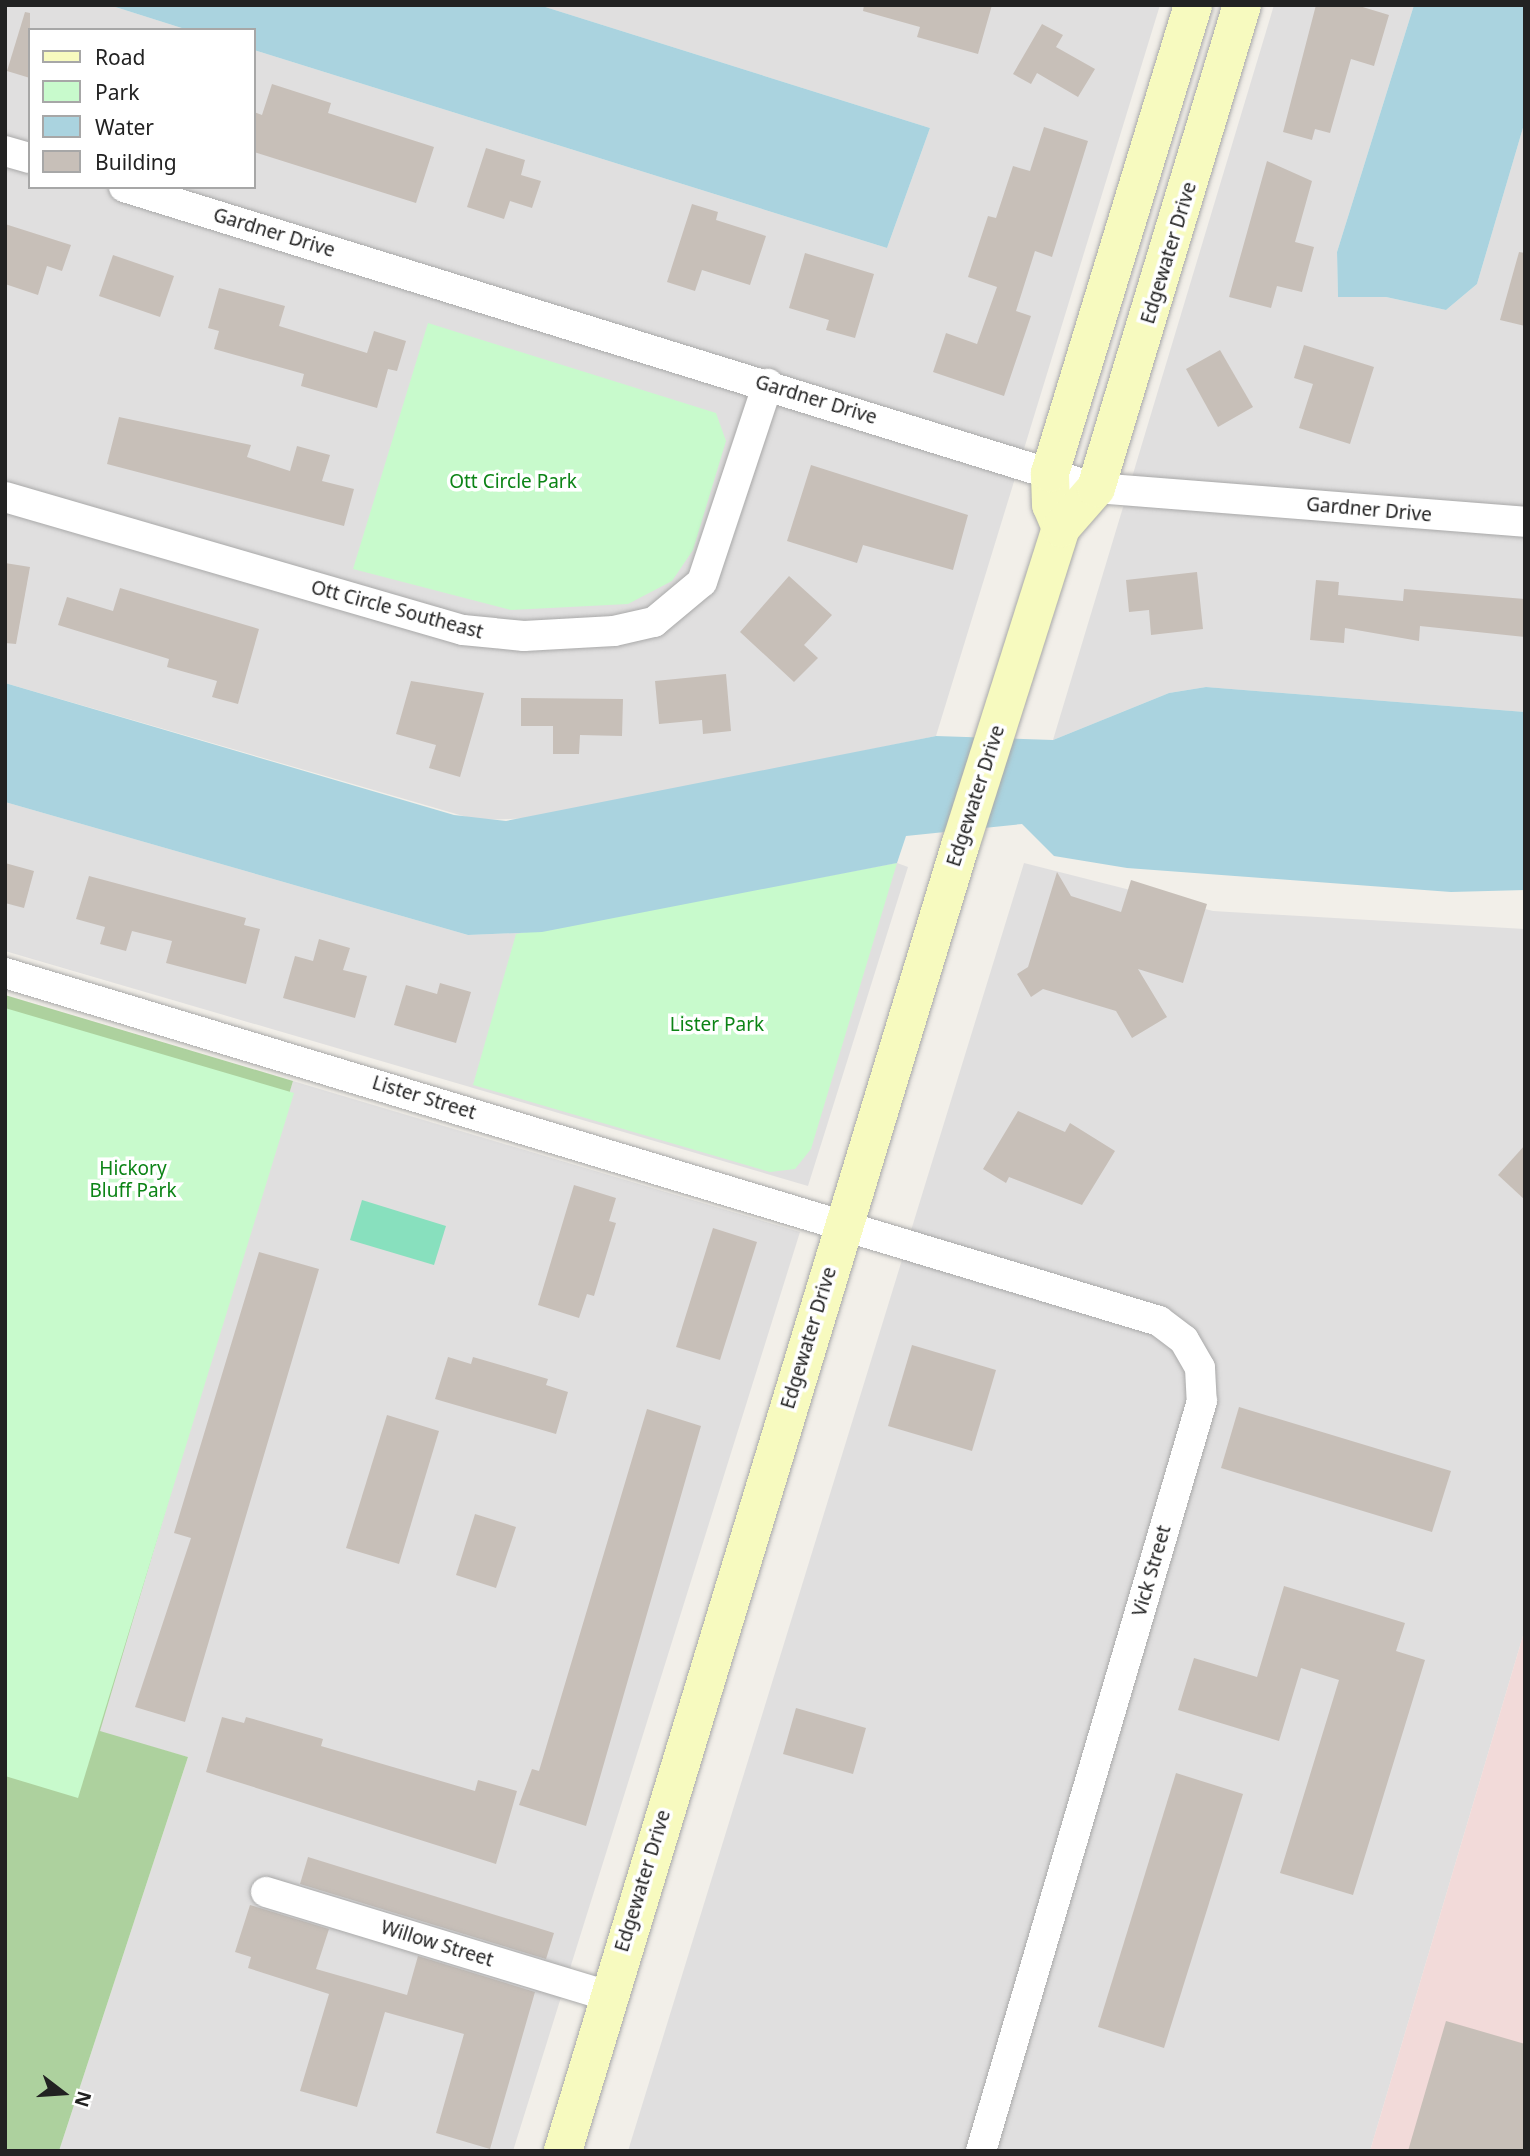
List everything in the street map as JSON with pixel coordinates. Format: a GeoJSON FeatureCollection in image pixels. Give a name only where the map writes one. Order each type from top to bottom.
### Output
{"type":"FeatureCollection","features":[{"type":"Feature","properties":{"kind":"street"},"geometry":{"type":"LineString","coordinates":[[1060,528],[1051,505],[1050,473],[1194,5]]}},
{"type":"Feature","properties":{"kind":"street"},"geometry":{"type":"LineString","coordinates":[[1200,5],[1240,11]]}},
{"type":"Feature","properties":{"kind":"street","name":"Edgewater Drive"},"geometry":{"type":"LineString","coordinates":[[563,2151],[843,1224],[1060,528],[1096,488],[1240,11]]}},
{"type":"Feature","properties":{"kind":"street"},"geometry":{"type":"LineString","coordinates":[[5,151],[28,157]]}},
{"type":"Feature","properties":{"kind":"street","name":"Gardner Drive"},"geometry":{"type":"LineString","coordinates":[[131,189],[768,384],[1096,488],[1525,522]]}},
{"type":"Feature","properties":{"kind":"street","name":"Ott Circle Southeast"},"geometry":{"type":"LineString","coordinates":[[5,497],[463,631],[524,636],[614,631],[654,622],[702,582],[768,384]]}},
{"type":"Feature","properties":{"kind":"street","name":"Lister Street"},"geometry":{"type":"LineString","coordinates":[[5,972],[843,1224]]}},
{"type":"Feature","properties":{"kind":"street","name":"Vick Street"},"geometry":{"type":"LineString","coordinates":[[843,1224],[1159,1321],[1184,1340],[1200,1368],[1202,1401],[981,2151]]}},
{"type":"Feature","properties":{"kind":"street","name":"Willow Street"},"geometry":{"type":"LineString","coordinates":[[266,1892],[608,1996]]}},
{"type":"Feature","properties":{"kind":"shaded area"},"geometry":{"type":"Polygon","coordinates":[[[5,5],[109,5],[182,28],[28,28],[28,189],[256,189],[256,51],[887,248],[930,128],[539,5],[1160,5],[936,736],[536,818],[477,820],[5,683],[5,5]]]}},
{"type":"Feature","properties":{"kind":"shaded area"},"geometry":{"type":"Polygon","coordinates":[[[1274,5],[1414,5],[1337,252],[1338,297],[1386,297],[1446,310],[1477,284],[1525,121],[1525,712],[1206,687],[1169,693],[1053,740],[1274,5]]]}},
{"type":"Feature","properties":{"kind":"shaded area"},"geometry":{"type":"Polygon","coordinates":[[[5,802],[468,935],[542,932],[897,863],[908,867],[808,1186],[5,951],[5,802]]]}},
{"type":"Feature","properties":{"kind":"shaded area"},"geometry":{"type":"Polygon","coordinates":[[[1024,863],[1213,911],[1525,929],[1525,1629],[1370,2151],[628,2151],[1024,863]]]}},
{"type":"Feature","properties":{"kind":"shaded area"},"geometry":{"type":"Polygon","coordinates":[[[293,1081],[800,1232],[513,2151],[59,2151],[188,1757],[99,1732],[293,1081]]]}},
{"type":"Feature","properties":{"kind":"shaded area"},"geometry":{"type":"Polygon","coordinates":[[[1525,1629],[1525,2151],[1370,2151],[1525,1629]]]}},
{"type":"Feature","properties":{"kind":"green space","name":"Ott Circle Park"},"geometry":{"type":"Polygon","coordinates":[[[428,323],[716,413],[726,441],[693,550],[672,581],[628,604],[511,610],[353,569],[428,323]]]}},
{"type":"Feature","properties":{"kind":"green space","name":"Lister Park"},"geometry":{"type":"Polygon","coordinates":[[[897,863],[811,1149],[795,1169],[770,1172],[473,1085],[516,934],[897,863]]]}},
{"type":"Feature","properties":{"kind":"green space","name":"Hickory Bluff Park"},"geometry":{"type":"Polygon","coordinates":[[[5,995],[293,1081],[100,1731],[188,1757],[59,2151],[5,2151],[5,995]]]}},
{"type":"Feature","properties":{"kind":"green space","name":"Hickory Bluff Park"},"geometry":{"type":"Polygon","coordinates":[[[5,1008],[294,1093],[78,1798],[5,1776],[5,1008]]]}},
{"type":"Feature","properties":{"kind":"green space"},"geometry":{"type":"Polygon","coordinates":[[[362,1200],[446,1226],[434,1265],[350,1240],[362,1200]]]}},
{"type":"Feature","properties":{"kind":"water"},"geometry":{"type":"Polygon","coordinates":[[[109,5],[539,5],[930,128],[887,248],[256,51],[256,28],[182,28],[109,5]]]}},
{"type":"Feature","properties":{"kind":"water"},"geometry":{"type":"Polygon","coordinates":[[[1414,5],[1525,5],[1525,121],[1477,284],[1446,310],[1386,297],[1338,297],[1337,252],[1414,5]]]}},
{"type":"Feature","properties":{"kind":"water"},"geometry":{"type":"Polygon","coordinates":[[[5,683],[454,815],[506,821],[936,736],[1053,740],[1169,693],[1206,687],[1525,712],[1525,890],[1451,892],[1127,868],[1054,856],[1022,824],[906,836],[897,863],[542,932],[468,935],[5,802],[5,683]]]}},
{"type":"Feature","properties":{"kind":"building"},"geometry":{"type":"Polygon","coordinates":[[[864,5],[992,5],[978,54],[917,37],[920,27],[863,11],[864,5]]]}},
{"type":"Feature","properties":{"kind":"building"},"geometry":{"type":"Polygon","coordinates":[[[1316,5],[1356,5],[1389,15],[1374,66],[1351,59],[1330,133],[1315,129],[1312,140],[1283,132],[1316,5]]]}},
{"type":"Feature","properties":{"kind":"building"},"geometry":{"type":"Polygon","coordinates":[[[25,12],[30,13],[28,77],[7,71],[25,12]]]}},
{"type":"Feature","properties":{"kind":"building"},"geometry":{"type":"Polygon","coordinates":[[[1042,24],[1063,35],[1056,47],[1095,69],[1078,97],[1037,73],[1031,84],[1013,74],[1042,24]]]}},
{"type":"Feature","properties":{"kind":"building"},"geometry":{"type":"Polygon","coordinates":[[[272,84],[331,103],[328,113],[434,147],[416,203],[256,153],[256,113],[262,115],[272,84]]]}},
{"type":"Feature","properties":{"kind":"building"},"geometry":{"type":"Polygon","coordinates":[[[1044,127],[1088,141],[1052,257],[1035,251],[1016,311],[1031,316],[1004,396],[933,372],[946,333],[977,344],[997,287],[968,277],[988,216],[996,218],[1013,166],[1030,171],[1044,127]]]}},
{"type":"Feature","properties":{"kind":"building"},"geometry":{"type":"Polygon","coordinates":[[[486,148],[525,160],[521,175],[541,181],[532,208],[510,201],[504,219],[467,207],[486,148]]]}},
{"type":"Feature","properties":{"kind":"building"},"geometry":{"type":"Polygon","coordinates":[[[1267,161],[1312,181],[1295,242],[1314,247],[1302,292],[1277,286],[1271,308],[1229,297],[1267,161]]]}},
{"type":"Feature","properties":{"kind":"building"},"geometry":{"type":"Polygon","coordinates":[[[692,204],[718,212],[716,220],[766,236],[750,285],[702,270],[695,291],[667,282],[692,204]]]}},
{"type":"Feature","properties":{"kind":"building"},"geometry":{"type":"Polygon","coordinates":[[[5,224],[71,245],[62,271],[47,266],[38,295],[5,284],[5,224]]]}},
{"type":"Feature","properties":{"kind":"building"},"geometry":{"type":"Polygon","coordinates":[[[1519,252],[1525,253],[1525,326],[1500,320],[1519,252]]]}},
{"type":"Feature","properties":{"kind":"building"},"geometry":{"type":"Polygon","coordinates":[[[805,253],[874,274],[855,338],[826,330],[829,320],[789,308],[805,253]]]}},
{"type":"Feature","properties":{"kind":"building"},"geometry":{"type":"Polygon","coordinates":[[[113,255],[174,276],[160,317],[99,296],[113,255]]]}},
{"type":"Feature","properties":{"kind":"building"},"geometry":{"type":"Polygon","coordinates":[[[219,288],[285,306],[279,326],[367,353],[374,331],[406,341],[397,371],[388,369],[377,408],[301,386],[304,374],[214,349],[219,331],[208,328],[219,288]]]}},
{"type":"Feature","properties":{"kind":"building"},"geometry":{"type":"Polygon","coordinates":[[[1304,345],[1374,367],[1350,444],[1299,428],[1313,384],[1294,378],[1304,345]]]}},
{"type":"Feature","properties":{"kind":"building"},"geometry":{"type":"Polygon","coordinates":[[[1220,350],[1253,407],[1218,427],[1186,369],[1220,350]]]}},
{"type":"Feature","properties":{"kind":"building"},"geometry":{"type":"Polygon","coordinates":[[[119,417],[251,445],[247,457],[290,471],[297,446],[330,455],[322,481],[354,489],[344,526],[107,464],[119,417]]]}},
{"type":"Feature","properties":{"kind":"building"},"geometry":{"type":"Polygon","coordinates":[[[811,465],[968,515],[953,570],[863,545],[857,563],[787,541],[811,465]]]}},
{"type":"Feature","properties":{"kind":"building"},"geometry":{"type":"Polygon","coordinates":[[[5,563],[30,567],[16,644],[5,643],[5,563]]]}},
{"type":"Feature","properties":{"kind":"building"},"geometry":{"type":"Polygon","coordinates":[[[1197,572],[1203,629],[1151,635],[1149,610],[1129,612],[1126,580],[1197,572]]]}},
{"type":"Feature","properties":{"kind":"building"},"geometry":{"type":"Polygon","coordinates":[[[789,576],[832,615],[804,645],[818,658],[794,682],[740,632],[789,576]]]}},
{"type":"Feature","properties":{"kind":"building"},"geometry":{"type":"Polygon","coordinates":[[[1316,580],[1339,582],[1338,595],[1403,601],[1404,589],[1525,599],[1525,637],[1420,626],[1419,641],[1345,628],[1344,643],[1310,640],[1316,580]]]}},
{"type":"Feature","properties":{"kind":"building"},"geometry":{"type":"Polygon","coordinates":[[[120,588],[259,629],[238,704],[212,697],[217,681],[167,667],[169,659],[58,625],[67,597],[113,611],[120,588]]]}},
{"type":"Feature","properties":{"kind":"building"},"geometry":{"type":"Polygon","coordinates":[[[726,674],[731,731],[703,734],[702,720],[659,724],[655,681],[726,674]]]}},
{"type":"Feature","properties":{"kind":"building"},"geometry":{"type":"Polygon","coordinates":[[[411,681],[484,693],[460,777],[429,768],[436,745],[396,734],[411,681]]]}},
{"type":"Feature","properties":{"kind":"building"},"geometry":{"type":"Polygon","coordinates":[[[521,698],[623,699],[622,736],[580,735],[579,754],[553,754],[553,726],[521,726],[521,698]]]}},
{"type":"Feature","properties":{"kind":"building"},"geometry":{"type":"Polygon","coordinates":[[[5,863],[34,871],[24,908],[5,903],[5,863]]]}},
{"type":"Feature","properties":{"kind":"building"},"geometry":{"type":"Polygon","coordinates":[[[1057,872],[1071,896],[1121,912],[1131,880],[1207,904],[1183,983],[1138,969],[1167,1017],[1132,1038],[1116,1011],[1043,989],[1031,997],[1017,974],[1028,967],[1057,872]]]}},
{"type":"Feature","properties":{"kind":"building"},"geometry":{"type":"Polygon","coordinates":[[[89,876],[246,918],[244,925],[260,929],[246,984],[166,963],[172,941],[132,931],[126,951],[100,944],[105,927],[76,919],[89,876]]]}},
{"type":"Feature","properties":{"kind":"building"},"geometry":{"type":"Polygon","coordinates":[[[319,939],[350,948],[343,970],[367,976],[355,1018],[283,998],[295,956],[313,961],[319,939]]]}},
{"type":"Feature","properties":{"kind":"building"},"geometry":{"type":"Polygon","coordinates":[[[440,983],[471,992],[456,1043],[394,1025],[406,985],[437,994],[440,983]]]}},
{"type":"Feature","properties":{"kind":"building"},"geometry":{"type":"Polygon","coordinates":[[[1018,1111],[1065,1132],[1070,1123],[1115,1151],[1082,1205],[1009,1177],[1006,1183],[983,1169],[1018,1111]]]}},
{"type":"Feature","properties":{"kind":"building"},"geometry":{"type":"Polygon","coordinates":[[[1525,1145],[1525,1200],[1498,1175],[1525,1145]]]}},
{"type":"Feature","properties":{"kind":"building"},"geometry":{"type":"Polygon","coordinates":[[[574,1185],[616,1198],[609,1221],[616,1223],[594,1296],[587,1294],[579,1318],[538,1305],[574,1185]]]}},
{"type":"Feature","properties":{"kind":"building"},"geometry":{"type":"Polygon","coordinates":[[[713,1228],[757,1242],[720,1360],[676,1347],[713,1228]]]}},
{"type":"Feature","properties":{"kind":"building"},"geometry":{"type":"Polygon","coordinates":[[[259,1252],[319,1269],[185,1722],[135,1707],[191,1538],[174,1533],[259,1252]]]}},
{"type":"Feature","properties":{"kind":"building"},"geometry":{"type":"Polygon","coordinates":[[[912,1345],[996,1370],[972,1451],[888,1426],[912,1345]]]}},
{"type":"Feature","properties":{"kind":"building"},"geometry":{"type":"Polygon","coordinates":[[[448,1357],[471,1364],[473,1357],[548,1379],[546,1385],[568,1392],[556,1434],[435,1399],[448,1357]]]}},
{"type":"Feature","properties":{"kind":"building"},"geometry":{"type":"Polygon","coordinates":[[[1239,1407],[1451,1471],[1432,1532],[1221,1468],[1239,1407]]]}},
{"type":"Feature","properties":{"kind":"building"},"geometry":{"type":"Polygon","coordinates":[[[647,1409],[701,1426],[586,1826],[519,1805],[532,1769],[539,1771],[647,1409]]]}},
{"type":"Feature","properties":{"kind":"building"},"geometry":{"type":"Polygon","coordinates":[[[387,1415],[439,1431],[399,1564],[346,1548],[387,1415]]]}},
{"type":"Feature","properties":{"kind":"building"},"geometry":{"type":"Polygon","coordinates":[[[475,1514],[516,1527],[496,1588],[456,1575],[475,1514]]]}},
{"type":"Feature","properties":{"kind":"building"},"geometry":{"type":"Polygon","coordinates":[[[1284,1586],[1405,1623],[1396,1651],[1425,1660],[1353,1895],[1280,1873],[1339,1680],[1301,1668],[1279,1741],[1178,1710],[1194,1658],[1257,1677],[1284,1586]]]}},
{"type":"Feature","properties":{"kind":"building"},"geometry":{"type":"Polygon","coordinates":[[[796,1708],[866,1728],[853,1774],[783,1754],[796,1708]]]}},
{"type":"Feature","properties":{"kind":"building"},"geometry":{"type":"Polygon","coordinates":[[[222,1717],[244,1723],[246,1717],[323,1739],[321,1746],[475,1791],[478,1780],[517,1791],[496,1864],[206,1772],[222,1717]]]}},
{"type":"Feature","properties":{"kind":"building"},"geometry":{"type":"Polygon","coordinates":[[[1176,1773],[1243,1794],[1164,2048],[1098,2027],[1176,1773]]]}},
{"type":"Feature","properties":{"kind":"building"},"geometry":{"type":"Polygon","coordinates":[[[308,1857],[554,1933],[546,1959],[300,1884],[308,1857]]]}},
{"type":"Feature","properties":{"kind":"building"},"geometry":{"type":"Polygon","coordinates":[[[250,1905],[329,1929],[316,1969],[407,1995],[418,1956],[535,1992],[490,2149],[436,2133],[464,2034],[385,2012],[357,2107],[300,2091],[329,1994],[248,1968],[251,1957],[235,1952],[250,1905]]]}},
{"type":"Feature","properties":{"kind":"building"},"geometry":{"type":"Polygon","coordinates":[[[1446,2021],[1525,2044],[1525,2151],[1408,2151],[1446,2021]]]}}]}
